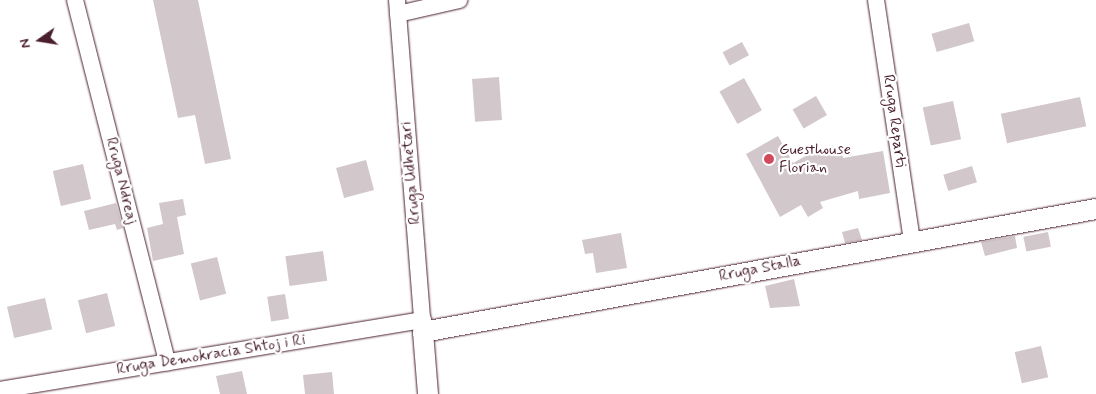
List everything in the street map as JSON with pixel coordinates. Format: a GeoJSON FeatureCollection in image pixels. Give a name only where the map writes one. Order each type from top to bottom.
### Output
{"type":"FeatureCollection","features":[{"type":"Feature","properties":{"kind":"street","name":"Rruga Ndreaj"},"geometry":{"type":"LineString","coordinates":[[75,0],[167,362]]}},
{"type":"Feature","properties":{"kind":"street","name":"Rruga Udhëtari"},"geometry":{"type":"LineString","coordinates":[[423,326],[397,7],[459,0]]}},
{"type":"Feature","properties":{"kind":"street","name":"Rruga Reparti"},"geometry":{"type":"LineString","coordinates":[[876,0],[912,242]]}},
{"type":"Feature","properties":{"kind":"street","name":"Rruga Stalla"},"geometry":{"type":"LineString","coordinates":[[423,326],[1096,209]]}},
{"type":"Feature","properties":{"kind":"street","name":"Rruga Demokracia Shtoj i Ri"},"geometry":{"type":"LineString","coordinates":[[0,390],[167,362],[423,326]]}},
{"type":"Feature","properties":{"kind":"street"},"geometry":{"type":"LineString","coordinates":[[423,326],[428,394]]}},
{"type":"Feature","properties":{"kind":"building"},"geometry":{"type":"Polygon","coordinates":[[[153,0],[198,0],[231,159],[205,164],[195,115],[178,118],[153,0]]]}},
{"type":"Feature","properties":{"kind":"building"},"geometry":{"type":"Polygon","coordinates":[[[969,23],[974,41],[937,52],[932,34],[969,23]]]}},
{"type":"Feature","properties":{"kind":"building"},"geometry":{"type":"Polygon","coordinates":[[[742,42],[749,55],[730,66],[723,52],[742,42]]]}},
{"type":"Feature","properties":{"kind":"building"},"geometry":{"type":"Polygon","coordinates":[[[499,77],[502,120],[475,122],[472,79],[499,77]]]}},
{"type":"Feature","properties":{"kind":"building"},"geometry":{"type":"Polygon","coordinates":[[[744,78],[762,110],[737,124],[720,92],[744,78]]]}},
{"type":"Feature","properties":{"kind":"building"},"geometry":{"type":"Polygon","coordinates":[[[816,96],[827,115],[804,129],[793,110],[816,96]]]}},
{"type":"Feature","properties":{"kind":"building"},"geometry":{"type":"Polygon","coordinates":[[[1080,97],[1086,126],[1007,143],[1001,114],[1080,97]]]}},
{"type":"Feature","properties":{"kind":"building"},"geometry":{"type":"Polygon","coordinates":[[[953,101],[961,139],[931,146],[923,107],[953,101]]]}},
{"type":"Feature","properties":{"kind":"building"},"geometry":{"type":"Polygon","coordinates":[[[778,136],[793,163],[811,153],[840,147],[843,158],[883,151],[890,193],[859,199],[858,191],[820,202],[823,208],[808,217],[801,205],[780,217],[746,154],[778,136]]]}},
{"type":"Feature","properties":{"kind":"building"},"geometry":{"type":"Polygon","coordinates":[[[366,160],[374,190],[344,198],[336,168],[366,160]]]}},
{"type":"Feature","properties":{"kind":"building"},"geometry":{"type":"Polygon","coordinates":[[[83,164],[91,199],[61,206],[53,171],[83,164]]]}},
{"type":"Feature","properties":{"kind":"building"},"geometry":{"type":"Polygon","coordinates":[[[972,166],[977,182],[948,191],[943,175],[972,166]]]}},
{"type":"Feature","properties":{"kind":"building"},"geometry":{"type":"Polygon","coordinates":[[[183,199],[186,215],[177,217],[184,254],[153,261],[147,228],[163,224],[159,203],[183,199]]]}},
{"type":"Feature","properties":{"kind":"building"},"geometry":{"type":"Polygon","coordinates":[[[116,203],[123,228],[117,230],[115,224],[89,230],[84,211],[116,203]]]}},
{"type":"Feature","properties":{"kind":"building"},"geometry":{"type":"Polygon","coordinates":[[[858,228],[862,240],[845,243],[842,232],[858,228]]]}},
{"type":"Feature","properties":{"kind":"building"},"geometry":{"type":"Polygon","coordinates":[[[1048,232],[1051,247],[1026,251],[1023,237],[1048,232]]]}},
{"type":"Feature","properties":{"kind":"building"},"geometry":{"type":"Polygon","coordinates":[[[621,233],[627,268],[596,273],[593,253],[585,254],[582,240],[621,233]]]}},
{"type":"Feature","properties":{"kind":"building"},"geometry":{"type":"Polygon","coordinates":[[[1015,236],[1017,248],[985,256],[981,242],[1015,236]]]}},
{"type":"Feature","properties":{"kind":"building"},"geometry":{"type":"Polygon","coordinates":[[[323,251],[327,281],[290,286],[285,256],[323,251]]]}},
{"type":"Feature","properties":{"kind":"building"},"geometry":{"type":"Polygon","coordinates":[[[217,257],[226,294],[200,300],[191,264],[217,257]]]}},
{"type":"Feature","properties":{"kind":"building"},"geometry":{"type":"Polygon","coordinates":[[[794,279],[800,306],[770,308],[765,286],[794,279]]]}},
{"type":"Feature","properties":{"kind":"building"},"geometry":{"type":"Polygon","coordinates":[[[107,293],[115,326],[86,333],[78,300],[107,293]]]}},
{"type":"Feature","properties":{"kind":"building"},"geometry":{"type":"Polygon","coordinates":[[[285,294],[289,319],[271,322],[267,297],[285,294]]]}},
{"type":"Feature","properties":{"kind":"building"},"geometry":{"type":"Polygon","coordinates":[[[45,298],[52,329],[14,338],[7,307],[45,298]]]}},
{"type":"Feature","properties":{"kind":"building"},"geometry":{"type":"Polygon","coordinates":[[[1041,346],[1048,377],[1022,383],[1015,352],[1041,346]]]}},
{"type":"Feature","properties":{"kind":"building"},"geometry":{"type":"Polygon","coordinates":[[[242,371],[247,394],[220,394],[216,376],[242,371]]]}},
{"type":"Feature","properties":{"kind":"building"},"geometry":{"type":"Polygon","coordinates":[[[332,372],[334,394],[305,394],[303,375],[332,372]]]}},
{"type":"Feature","properties":{"kind":"place","name":"Guesthouse Florian"},"geometry":{"type":"Point","coordinates":[769,159]}}]}
